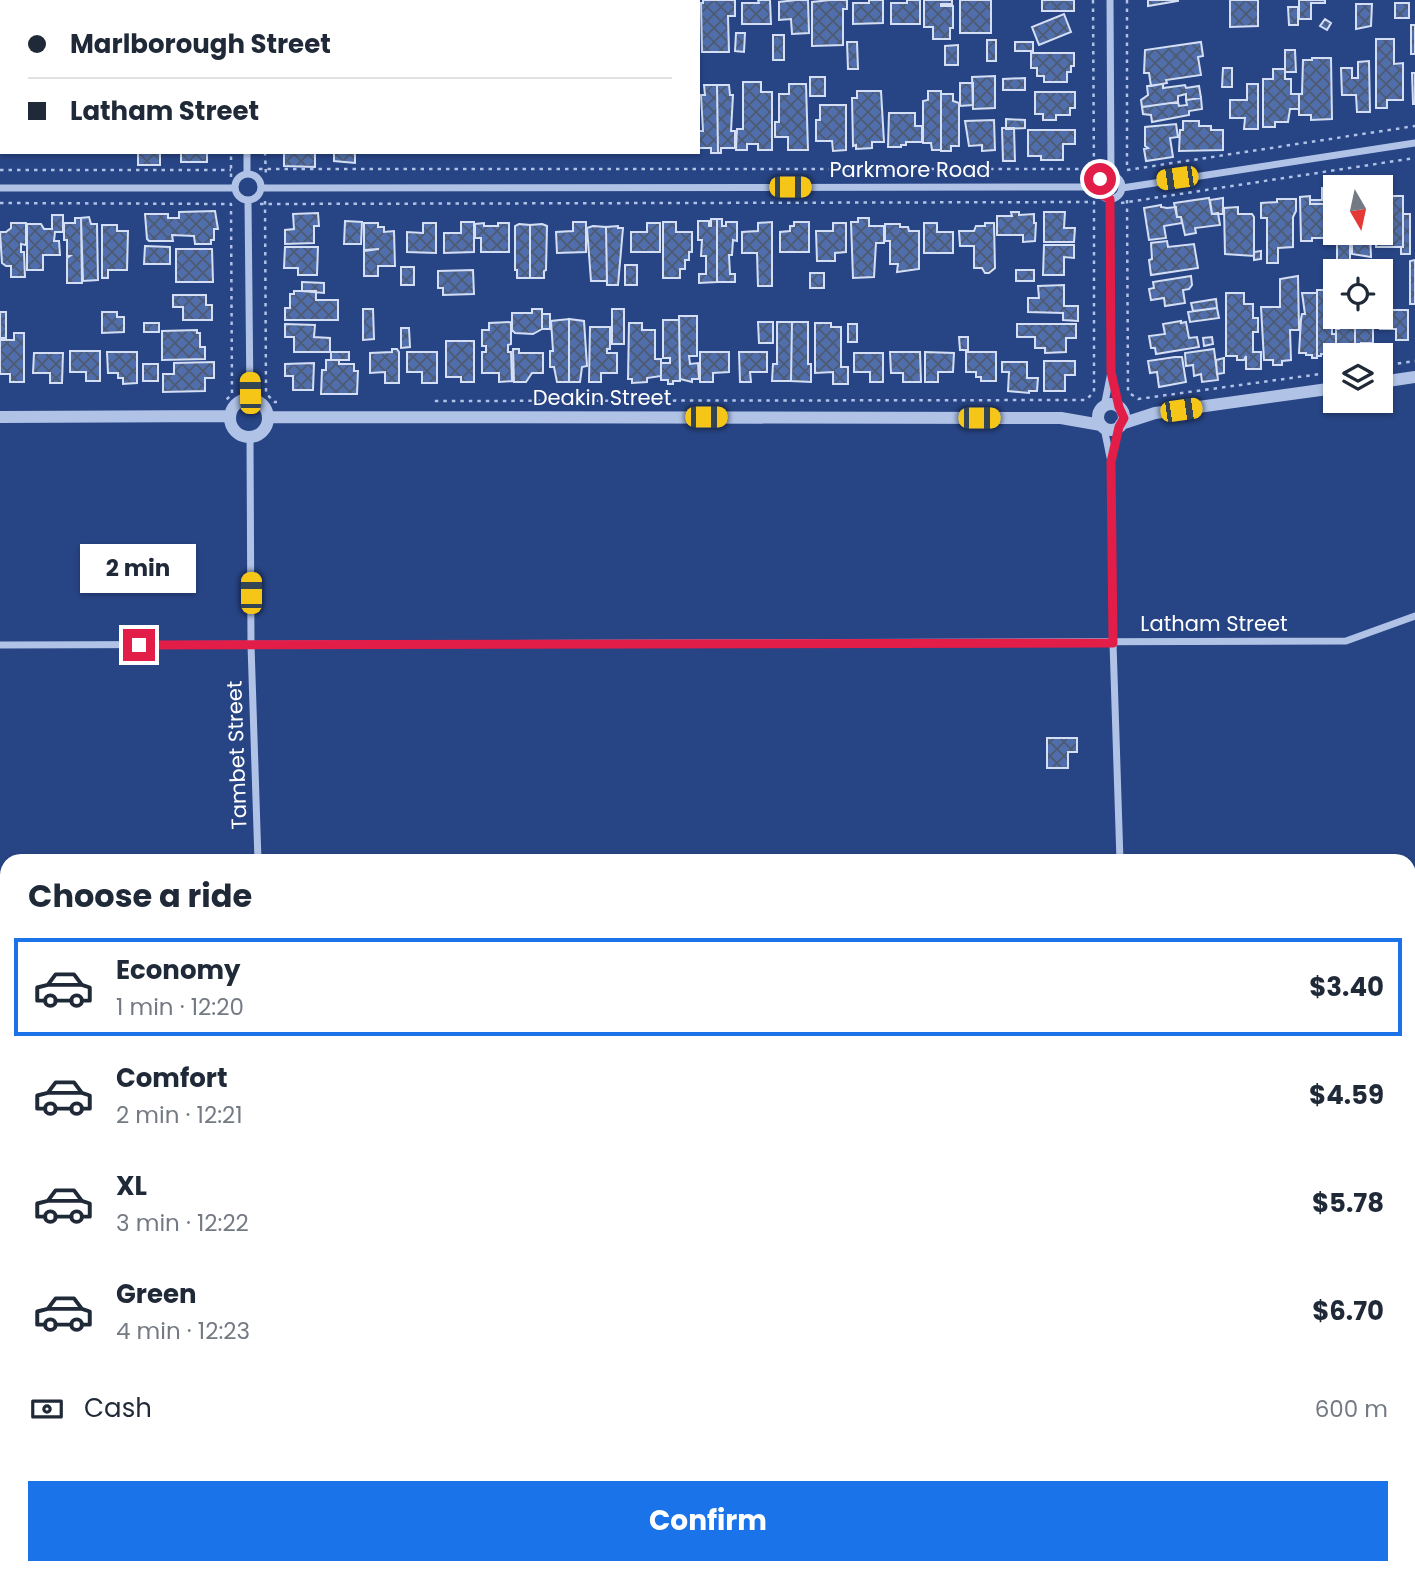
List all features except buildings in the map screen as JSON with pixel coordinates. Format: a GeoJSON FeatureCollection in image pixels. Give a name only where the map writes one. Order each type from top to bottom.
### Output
{"type":"FeatureCollection","features":[{"type":"Feature","properties":{"kind":"street"},"geometry":{"type":"LineString","coordinates":[[1110,0],[1111,172],[1125,187]]}},
{"type":"Feature","properties":{"kind":"street"},"geometry":{"type":"LineString","coordinates":[[1111,172],[1103,176],[1098,187],[1100,194],[1110,199],[1117,197],[1125,187],[1415,143]]}},
{"type":"Feature","properties":{"kind":"street"},"geometry":{"type":"LineString","coordinates":[[247,154],[247,172]]}},
{"type":"Feature","properties":{"kind":"street"},"geometry":{"type":"LineString","coordinates":[[234,188],[240,198],[248,201],[264,188],[256,177],[247,172]]}},
{"type":"Feature","properties":{"kind":"street"},"geometry":{"type":"LineString","coordinates":[[234,188],[239,177],[247,172]]}},
{"type":"Feature","properties":{"kind":"street","name":"Parkmore Road"},"geometry":{"type":"LineString","coordinates":[[264,188],[1098,187]]}},
{"type":"Feature","properties":{"kind":"street"},"geometry":{"type":"LineString","coordinates":[[0,188],[234,188]]}},
{"type":"Feature","properties":{"kind":"street"},"geometry":{"type":"LineString","coordinates":[[1110,199],[1111,372],[1124,418],[1111,462]]}},
{"type":"Feature","properties":{"kind":"street"},"geometry":{"type":"LineString","coordinates":[[248,201],[250,398]]}},
{"type":"Feature","properties":{"kind":"street"},"geometry":{"type":"LineString","coordinates":[[1111,372],[1099,417],[1111,462],[1120,854]]}},
{"type":"Feature","properties":{"kind":"street"},"geometry":{"type":"LineString","coordinates":[[1393,380],[1415,377]]}},
{"type":"Feature","properties":{"kind":"street"},"geometry":{"type":"LineString","coordinates":[[1102,426],[1111,430],[1155,413],[1323,390]]}},
{"type":"Feature","properties":{"kind":"street"},"geometry":{"type":"LineString","coordinates":[[250,398],[263,404],[269,417],[264,431],[250,437],[235,431],[229,416],[236,403],[250,398]]}},
{"type":"Feature","properties":{"kind":"street"},"geometry":{"type":"LineString","coordinates":[[1102,409],[1111,405],[1120,409],[1155,413]]}},
{"type":"Feature","properties":{"kind":"street","name":"Deakin Street"},"geometry":{"type":"LineString","coordinates":[[1061,418],[1102,409]]}},
{"type":"Feature","properties":{"kind":"street"},"geometry":{"type":"LineString","coordinates":[[0,417],[229,416]]}},
{"type":"Feature","properties":{"kind":"street","name":"Deakin Street"},"geometry":{"type":"LineString","coordinates":[[269,417],[1061,418],[1102,426]]}},
{"type":"Feature","properties":{"kind":"street","name":"Tambet Street"},"geometry":{"type":"LineString","coordinates":[[250,437],[251,645],[258,854]]}},
{"type":"Feature","properties":{"kind":"street","name":"Latham Street"},"geometry":{"type":"LineString","coordinates":[[0,645],[1346,641],[1415,615]]}},
{"type":"Feature","properties":{"kind":"path"},"geometry":{"type":"LineString","coordinates":[[1093,0],[1094,169]]}},
{"type":"Feature","properties":{"kind":"path"},"geometry":{"type":"LineString","coordinates":[[1127,0],[1125,187],[1128,392],[1138,399],[1323,374]]}},
{"type":"Feature","properties":{"kind":"path"},"geometry":{"type":"LineString","coordinates":[[0,170],[247,172],[1094,169],[1111,172],[1415,126]]}},
{"type":"Feature","properties":{"kind":"path"},"geometry":{"type":"LineString","coordinates":[[231,154],[231,170]]}},
{"type":"Feature","properties":{"kind":"path"},"geometry":{"type":"LineString","coordinates":[[265,154],[266,393],[274,402],[288,402]]}},
{"type":"Feature","properties":{"kind":"path"},"geometry":{"type":"LineString","coordinates":[[1127,203],[1415,158]]}},
{"type":"Feature","properties":{"kind":"path"},"geometry":{"type":"LineString","coordinates":[[265,204],[1094,202],[1094,392],[1086,400],[425,401]]}},
{"type":"Feature","properties":{"kind":"path"},"geometry":{"type":"LineString","coordinates":[[0,203],[231,204],[232,394],[225,401]]}},
{"type":"Feature","properties":{"kind":"path"},"geometry":{"type":"LineString","coordinates":[[1393,364],[1415,361]]}},
{"type":"Feature","properties":{"kind":"route"},"geometry":{"type":"LineString","coordinates":[[139,645],[1113,643],[1111,462],[1124,414],[1119,407],[1111,372],[1110,199],[1103,197],[1098,191],[1100,179]]}}]}
